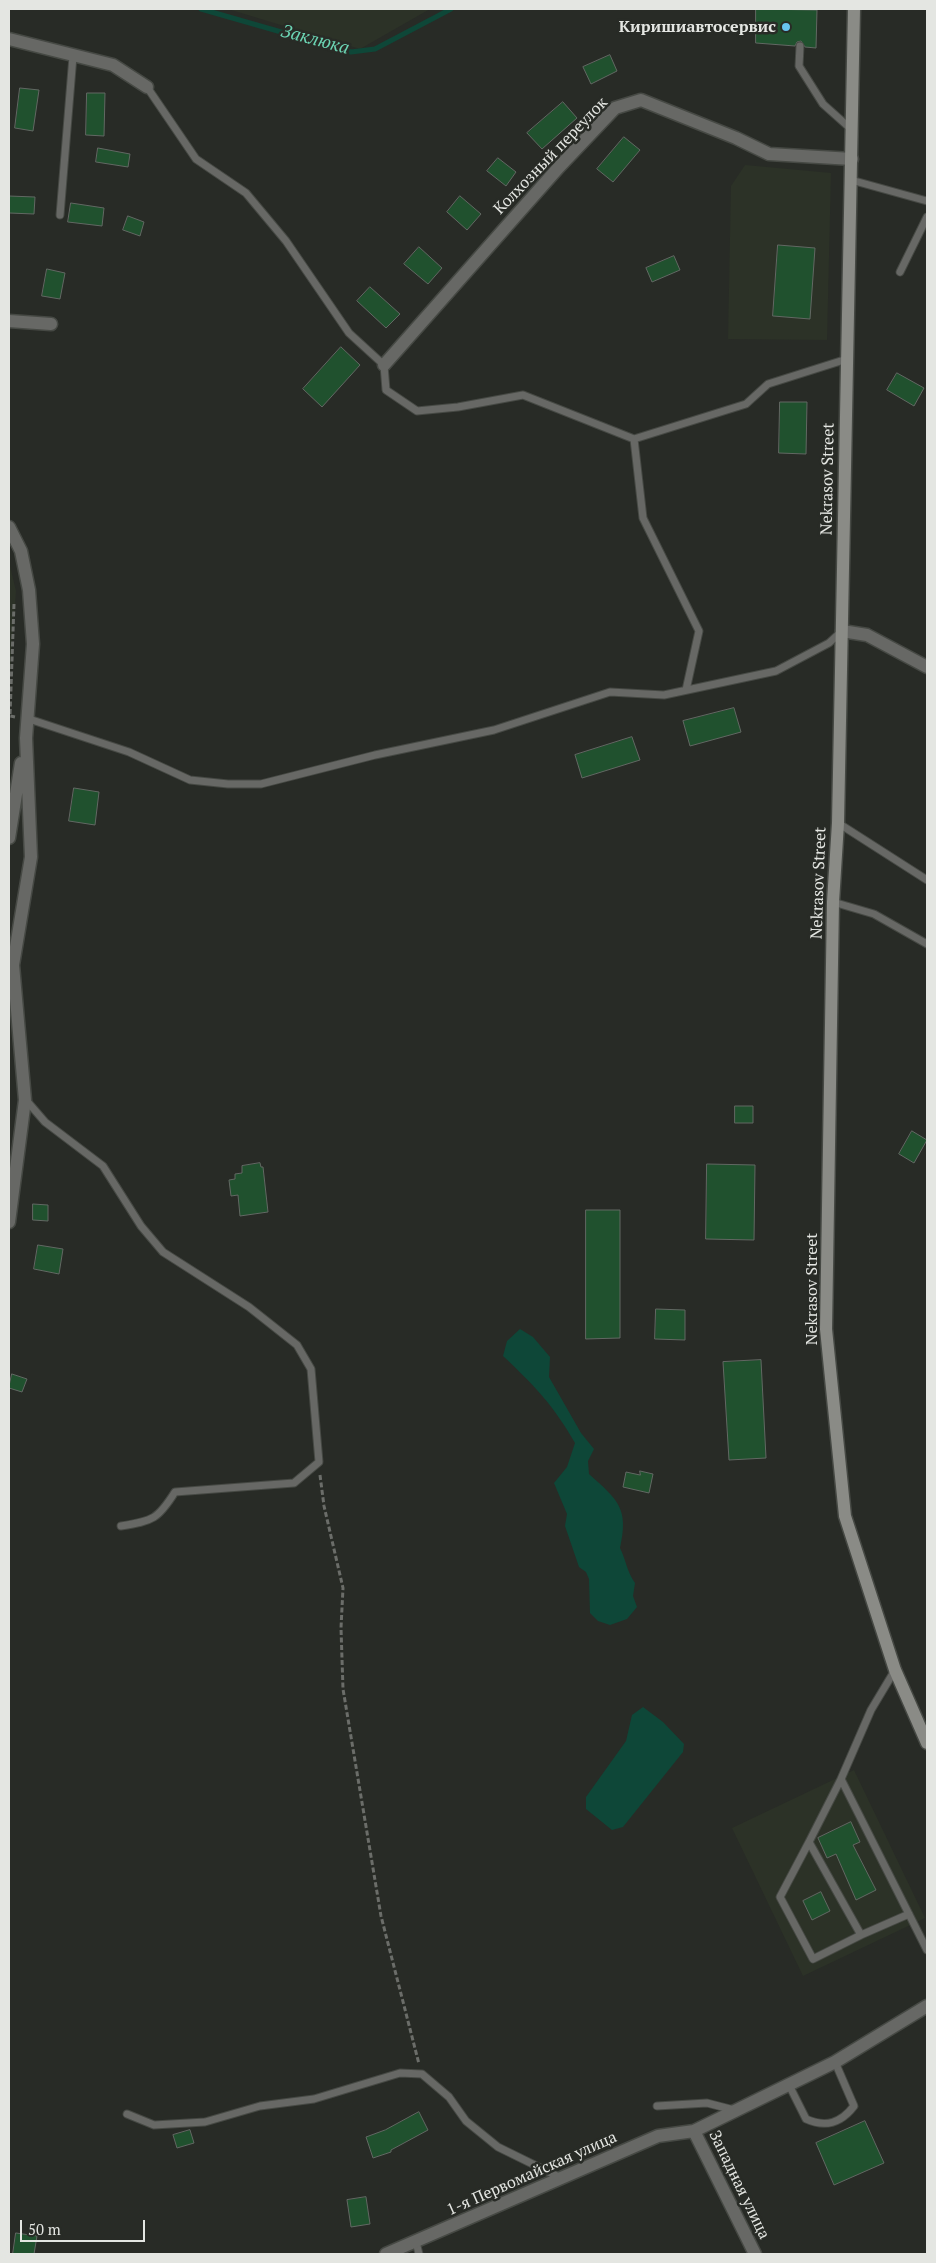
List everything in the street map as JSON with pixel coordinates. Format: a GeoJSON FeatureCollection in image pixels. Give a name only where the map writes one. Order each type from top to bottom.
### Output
{"type":"FeatureCollection","features":[{"type":"Feature","properties":{"kind":"main road","name":"Nekrasov Street"},"geometry":{"type":"LineString","coordinates":[[854,9],[838,823],[833,902],[826,1329],[845,1516],[895,1670],[927,1743]]}},
{"type":"Feature","properties":{"kind":"street"},"geometry":{"type":"LineString","coordinates":[[9,39],[113,65],[147,87]]}},
{"type":"Feature","properties":{"kind":"street","name":"Колхозный переулок"},"geometry":{"type":"LineString","coordinates":[[384,365],[559,167],[615,108],[641,100],[736,138],[770,154],[852,159]]}},
{"type":"Feature","properties":{"kind":"street"},"geometry":{"type":"LineString","coordinates":[[9,321],[51,324]]}},
{"type":"Feature","properties":{"kind":"street"},"geometry":{"type":"LineString","coordinates":[[9,529],[21,552],[29,590],[33,644],[26,718],[31,857],[13,966],[26,1100],[9,1222]]}},
{"type":"Feature","properties":{"kind":"street"},"geometry":{"type":"LineString","coordinates":[[842,631],[867,635],[927,667]]}},
{"type":"Feature","properties":{"kind":"street"},"geometry":{"type":"LineString","coordinates":[[9,838],[26,738]]}},
{"type":"Feature","properties":{"kind":"street","name":"1-я Первомайская улица"},"geometry":{"type":"LineString","coordinates":[[386,2254],[418,2248],[561,2178],[658,2136],[694,2131],[835,2062],[927,2006]]}},
{"type":"Feature","properties":{"kind":"street","name":"Западная улица"},"geometry":{"type":"LineString","coordinates":[[694,2131],[755,2254]]}},
{"type":"Feature","properties":{"kind":"lane"},"geometry":{"type":"LineString","coordinates":[[800,46],[799,66],[823,104],[852,130]]}},
{"type":"Feature","properties":{"kind":"lane"},"geometry":{"type":"LineString","coordinates":[[60,215],[73,56]]}},
{"type":"Feature","properties":{"kind":"lane"},"geometry":{"type":"LineString","coordinates":[[147,87],[196,159],[246,193],[286,241],[349,333],[384,365],[386,390],[417,411],[458,407],[523,395],[634,439],[746,404],[768,384],[847,359]]}},
{"type":"Feature","properties":{"kind":"lane"},"geometry":{"type":"LineString","coordinates":[[851,180],[927,201]]}},
{"type":"Feature","properties":{"kind":"lane"},"geometry":{"type":"LineString","coordinates":[[900,272],[927,217]]}},
{"type":"Feature","properties":{"kind":"lane"},"geometry":{"type":"LineString","coordinates":[[634,439],[643,518],[699,631],[686,690]]}},
{"type":"Feature","properties":{"kind":"lane"},"geometry":{"type":"LineString","coordinates":[[26,718],[129,752],[190,780],[228,784],[261,784],[375,755],[494,730],[610,692],[664,695],[776,671],[829,643],[842,631]]}},
{"type":"Feature","properties":{"kind":"lane"},"geometry":{"type":"LineString","coordinates":[[838,823],[927,880]]}},
{"type":"Feature","properties":{"kind":"lane"},"geometry":{"type":"LineString","coordinates":[[833,902],[874,914],[927,944]]}},
{"type":"Feature","properties":{"kind":"lane"},"geometry":{"type":"LineString","coordinates":[[26,1100],[45,1122],[103,1166],[141,1226],[163,1252],[249,1307],[297,1345],[311,1369],[319,1462],[294,1483],[176,1492],[165,1508],[148,1522],[121,1526]]}},
{"type":"Feature","properties":{"kind":"lane"},"geometry":{"type":"LineString","coordinates":[[895,1670],[871,1710],[841,1779],[780,1897],[813,1959],[909,1914]]}},
{"type":"Feature","properties":{"kind":"lane"},"geometry":{"type":"LineString","coordinates":[[841,1779],[927,1950]]}},
{"type":"Feature","properties":{"kind":"lane"},"geometry":{"type":"LineString","coordinates":[[809,1842],[861,1935]]}},
{"type":"Feature","properties":{"kind":"lane"},"geometry":{"type":"LineString","coordinates":[[789,2085],[806,2120],[820,2125],[845,2117],[854,2106],[835,2062]]}},
{"type":"Feature","properties":{"kind":"lane"},"geometry":{"type":"LineString","coordinates":[[127,2114],[154,2125],[204,2122],[260,2106],[314,2099],[400,2073],[422,2074],[449,2097],[466,2121],[498,2147],[561,2178]]}},
{"type":"Feature","properties":{"kind":"lane"},"geometry":{"type":"LineString","coordinates":[[657,2106],[707,2103],[734,2110]]}},
{"type":"Feature","properties":{"kind":"path"},"geometry":{"type":"LineString","coordinates":[[14,601],[10,716],[26,718]]}},
{"type":"Feature","properties":{"kind":"path"},"geometry":{"type":"LineString","coordinates":[[319,1462],[324,1506],[343,1588],[341,1628],[343,1689],[381,1916],[422,2074]]}},
{"type":"Feature","properties":{"kind":"shaded area"},"geometry":{"type":"Polygon","coordinates":[[[228,9],[430,9],[360,49],[228,9]]]}},
{"type":"Feature","properties":{"kind":"shaded area"},"geometry":{"type":"Polygon","coordinates":[[[745,165],[831,173],[827,340],[728,339],[731,186],[745,165]]]}},
{"type":"Feature","properties":{"kind":"shaded area"},"geometry":{"type":"Polygon","coordinates":[[[9,562],[16,591],[9,691],[9,562]]]}},
{"type":"Feature","properties":{"kind":"shaded area"},"geometry":{"type":"Polygon","coordinates":[[[520,1329],[533,1337],[550,1357],[549,1377],[581,1433],[594,1449],[588,1461],[589,1474],[614,1498],[622,1514],[623,1523],[620,1548],[635,1583],[633,1596],[637,1607],[627,1619],[610,1625],[598,1621],[590,1613],[589,1579],[586,1572],[579,1567],[565,1526],[567,1514],[554,1483],[567,1467],[575,1443],[543,1396],[503,1356],[507,1341],[520,1329]]]}},
{"type":"Feature","properties":{"kind":"shaded area"},"geometry":{"type":"Polygon","coordinates":[[[643,1707],[663,1722],[684,1744],[683,1752],[623,1827],[612,1830],[586,1809],[586,1797],[626,1741],[632,1715],[643,1707]]]}},
{"type":"Feature","properties":{"kind":"shaded area"},"geometry":{"type":"Polygon","coordinates":[[[854,1770],[925,1918],[803,1976],[732,1828],[854,1770]]]}},
{"type":"Feature","properties":{"kind":"building","name":"Киришиавтосервис"},"geometry":{"type":"Polygon","coordinates":[[[756,9],[817,10],[816,48],[805,47],[801,41],[797,42],[795,46],[756,43],[756,9]]]}},
{"type":"Feature","properties":{"kind":"building"},"geometry":{"type":"Polygon","coordinates":[[[610,55],[617,71],[591,84],[583,67],[610,55]]]}},
{"type":"Feature","properties":{"kind":"building"},"geometry":{"type":"Polygon","coordinates":[[[20,88],[39,90],[33,131],[15,128],[20,88]]]}},
{"type":"Feature","properties":{"kind":"building"},"geometry":{"type":"Polygon","coordinates":[[[87,93],[105,93],[104,136],[86,135],[87,93]]]}},
{"type":"Feature","properties":{"kind":"building"},"geometry":{"type":"Polygon","coordinates":[[[563,102],[577,118],[542,149],[527,133],[563,102]]]}},
{"type":"Feature","properties":{"kind":"building"},"geometry":{"type":"Polygon","coordinates":[[[624,137],[640,150],[613,182],[597,169],[624,137]]]}},
{"type":"Feature","properties":{"kind":"building"},"geometry":{"type":"Polygon","coordinates":[[[98,148],[130,154],[128,167],[96,162],[98,148]]]}},
{"type":"Feature","properties":{"kind":"building"},"geometry":{"type":"Polygon","coordinates":[[[498,158],[516,172],[506,186],[487,171],[498,158]]]}},
{"type":"Feature","properties":{"kind":"building"},"geometry":{"type":"Polygon","coordinates":[[[9,196],[35,197],[34,214],[9,213],[9,196]]]}},
{"type":"Feature","properties":{"kind":"building"},"geometry":{"type":"Polygon","coordinates":[[[460,196],[481,214],[467,230],[447,212],[460,196]]]}},
{"type":"Feature","properties":{"kind":"building"},"geometry":{"type":"Polygon","coordinates":[[[71,203],[104,208],[102,226],[68,222],[71,203]]]}},
{"type":"Feature","properties":{"kind":"building"},"geometry":{"type":"Polygon","coordinates":[[[128,216],[144,222],[140,236],[123,230],[128,216]]]}},
{"type":"Feature","properties":{"kind":"building"},"geometry":{"type":"Polygon","coordinates":[[[778,245],[815,248],[810,319],[773,316],[778,245]]]}},
{"type":"Feature","properties":{"kind":"building"},"geometry":{"type":"Polygon","coordinates":[[[419,247],[442,268],[428,284],[404,264],[419,247]]]}},
{"type":"Feature","properties":{"kind":"building"},"geometry":{"type":"Polygon","coordinates":[[[674,256],[680,270],[652,282],[646,268],[674,256]]]}},
{"type":"Feature","properties":{"kind":"building"},"geometry":{"type":"Polygon","coordinates":[[[47,269],[65,273],[60,299],[42,296],[47,269]]]}},
{"type":"Feature","properties":{"kind":"building"},"geometry":{"type":"Polygon","coordinates":[[[370,287],[400,314],[386,328],[357,301],[370,287]]]}},
{"type":"Feature","properties":{"kind":"building"},"geometry":{"type":"Polygon","coordinates":[[[341,347],[360,365],[322,407],[303,389],[341,347]]]}},
{"type":"Feature","properties":{"kind":"building"},"geometry":{"type":"Polygon","coordinates":[[[897,373],[924,388],[914,406],[887,390],[897,373]]]}},
{"type":"Feature","properties":{"kind":"building"},"geometry":{"type":"Polygon","coordinates":[[[780,402],[807,402],[806,454],[779,453],[780,402]]]}},
{"type":"Feature","properties":{"kind":"building"},"geometry":{"type":"Polygon","coordinates":[[[734,708],[741,732],[690,746],[683,721],[734,708]]]}},
{"type":"Feature","properties":{"kind":"building"},"geometry":{"type":"Polygon","coordinates":[[[632,737],[640,760],[582,778],[575,755],[632,737]]]}},
{"type":"Feature","properties":{"kind":"building"},"geometry":{"type":"Polygon","coordinates":[[[74,788],[99,792],[95,825],[69,821],[74,788]]]}},
{"type":"Feature","properties":{"kind":"building"},"geometry":{"type":"Polygon","coordinates":[[[735,1106],[753,1106],[753,1123],[735,1123],[735,1106]]]}},
{"type":"Feature","properties":{"kind":"building"},"geometry":{"type":"Polygon","coordinates":[[[912,1131],[927,1140],[914,1163],[899,1154],[912,1131]]]}},
{"type":"Feature","properties":{"kind":"building"},"geometry":{"type":"Polygon","coordinates":[[[260,1163],[261,1167],[263,1167],[268,1212],[240,1216],[238,1195],[231,1196],[229,1180],[235,1179],[235,1174],[242,1173],[242,1166],[260,1163]]]}},
{"type":"Feature","properties":{"kind":"building"},"geometry":{"type":"Polygon","coordinates":[[[707,1164],[755,1165],[754,1240],[706,1239],[707,1164]]]}},
{"type":"Feature","properties":{"kind":"building"},"geometry":{"type":"Polygon","coordinates":[[[33,1204],[48,1205],[48,1221],[33,1220],[33,1204]]]}},
{"type":"Feature","properties":{"kind":"building"},"geometry":{"type":"Polygon","coordinates":[[[586,1210],[620,1210],[620,1338],[586,1339],[586,1210]]]}},
{"type":"Feature","properties":{"kind":"building"},"geometry":{"type":"Polygon","coordinates":[[[38,1245],[63,1249],[59,1274],[34,1269],[38,1245]]]}},
{"type":"Feature","properties":{"kind":"building"},"geometry":{"type":"Polygon","coordinates":[[[656,1309],[685,1310],[685,1340],[655,1339],[656,1309]]]}},
{"type":"Feature","properties":{"kind":"building"},"geometry":{"type":"Polygon","coordinates":[[[761,1360],[766,1458],[729,1460],[723,1362],[761,1360]]]}},
{"type":"Feature","properties":{"kind":"building"},"geometry":{"type":"Polygon","coordinates":[[[12,1374],[27,1379],[22,1392],[9,1388],[12,1374]]]}},
{"type":"Feature","properties":{"kind":"building"},"geometry":{"type":"Polygon","coordinates":[[[640,1471],[653,1474],[649,1493],[623,1487],[626,1472],[640,1475],[640,1471]]]}},
{"type":"Feature","properties":{"kind":"building"},"geometry":{"type":"Polygon","coordinates":[[[851,1822],[860,1842],[853,1845],[876,1890],[856,1900],[836,1854],[827,1858],[818,1838],[851,1822]]]}},
{"type":"Feature","properties":{"kind":"building"},"geometry":{"type":"Polygon","coordinates":[[[821,1892],[830,1911],[812,1920],[803,1901],[821,1892]]]}},
{"type":"Feature","properties":{"kind":"building"},"geometry":{"type":"Polygon","coordinates":[[[419,2112],[428,2130],[391,2150],[391,2152],[373,2158],[366,2137],[385,2130],[419,2112]]]}},
{"type":"Feature","properties":{"kind":"building"},"geometry":{"type":"Polygon","coordinates":[[[865,2121],[884,2163],[834,2185],[816,2143],[865,2121]]]}},
{"type":"Feature","properties":{"kind":"building"},"geometry":{"type":"Polygon","coordinates":[[[190,2130],[194,2143],[177,2148],[173,2135],[190,2130]]]}},
{"type":"Feature","properties":{"kind":"building"},"geometry":{"type":"Polygon","coordinates":[[[366,2197],[370,2224],[351,2227],[347,2200],[366,2197]]]}},
{"type":"Feature","properties":{"kind":"building"},"geometry":{"type":"Polygon","coordinates":[[[16,2233],[37,2236],[34,2254],[13,2254],[16,2233]]]}},
{"type":"Feature","properties":{"kind":"waterway","name":"Заклюка"},"geometry":{"type":"LineString","coordinates":[[201,9],[351,52],[375,49],[451,9]]}},
{"type":"Feature","properties":{"kind":"place","name":"Киришиавтосервис"},"geometry":{"type":"Point","coordinates":[786,27]}}]}
